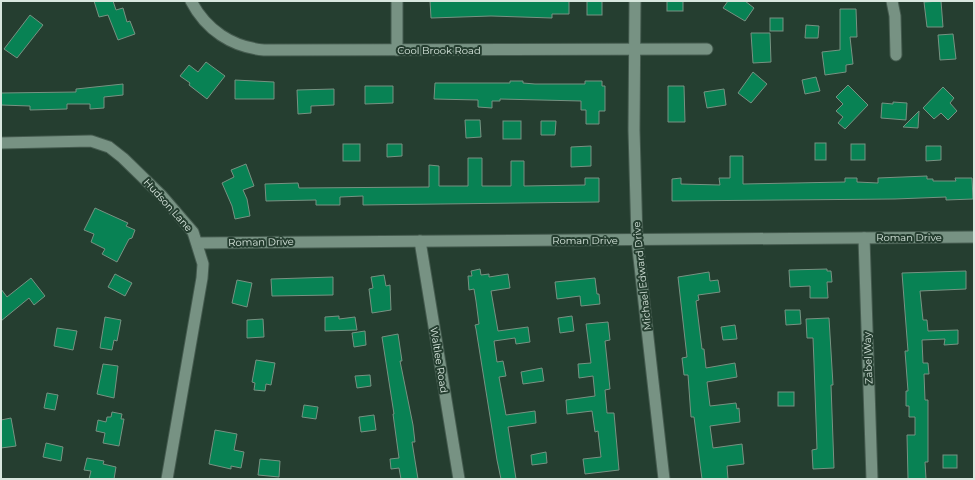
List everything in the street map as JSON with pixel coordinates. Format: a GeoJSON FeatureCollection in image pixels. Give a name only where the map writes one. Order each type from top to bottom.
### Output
{"type":"FeatureCollection","features":[{"type":"Feature","properties":{"kind":"street","name":"Cool Brook Road"},"geometry":{"type":"LineString","coordinates":[[191,1],[202,19],[218,33],[232,42],[249,48],[264,50],[707,49]]}},
{"type":"Feature","properties":{"kind":"street"},"geometry":{"type":"LineString","coordinates":[[397,50],[398,1]]}},
{"type":"Feature","properties":{"kind":"street","name":"Michael Edward Drive"},"geometry":{"type":"LineString","coordinates":[[635,1],[634,49],[637,240],[664,479]]}},
{"type":"Feature","properties":{"kind":"street"},"geometry":{"type":"LineString","coordinates":[[892,1],[895,16],[896,55]]}},
{"type":"Feature","properties":{"kind":"street","name":"Hudson Lane"},"geometry":{"type":"LineString","coordinates":[[1,143],[91,141],[109,147],[123,158],[162,196],[193,232],[202,264],[202,278],[168,479]]}},
{"type":"Feature","properties":{"kind":"street","name":"Roman Drive"},"geometry":{"type":"LineString","coordinates":[[197,243],[974,237]]}},
{"type":"Feature","properties":{"kind":"street","name":"Zabel Way"},"geometry":{"type":"LineString","coordinates":[[864,238],[872,479]]}},
{"type":"Feature","properties":{"kind":"street","name":"Waltlee Road"},"geometry":{"type":"LineString","coordinates":[[420,241],[459,479]]}},
{"type":"Feature","properties":{"kind":"building"},"geometry":{"type":"Polygon","coordinates":[[[94,1],[113,1],[116,10],[123,8],[127,22],[130,21],[135,34],[118,40],[108,15],[99,17],[94,1]]]}},
{"type":"Feature","properties":{"kind":"building"},"geometry":{"type":"Polygon","coordinates":[[[430,1],[569,1],[569,14],[552,14],[552,18],[491,16],[431,18],[430,1]]]}},
{"type":"Feature","properties":{"kind":"building"},"geometry":{"type":"Polygon","coordinates":[[[587,1],[602,1],[602,15],[587,15],[587,1]]]}},
{"type":"Feature","properties":{"kind":"building"},"geometry":{"type":"Polygon","coordinates":[[[667,1],[683,1],[683,11],[667,11],[667,1]]]}},
{"type":"Feature","properties":{"kind":"building"},"geometry":{"type":"Polygon","coordinates":[[[728,1],[745,1],[754,8],[745,21],[723,8],[728,1]]]}},
{"type":"Feature","properties":{"kind":"building"},"geometry":{"type":"Polygon","coordinates":[[[941,1],[943,27],[927,27],[924,2],[941,1]]]}},
{"type":"Feature","properties":{"kind":"building"},"geometry":{"type":"Polygon","coordinates":[[[840,9],[856,9],[857,37],[850,37],[853,64],[846,65],[846,72],[825,75],[822,52],[840,50],[840,9]]]}},
{"type":"Feature","properties":{"kind":"building"},"geometry":{"type":"Polygon","coordinates":[[[30,15],[43,25],[17,58],[4,49],[30,15]]]}},
{"type":"Feature","properties":{"kind":"building"},"geometry":{"type":"Polygon","coordinates":[[[770,18],[783,18],[783,31],[770,31],[770,18]]]}},
{"type":"Feature","properties":{"kind":"building"},"geometry":{"type":"Polygon","coordinates":[[[806,25],[819,26],[818,38],[805,38],[806,25]]]}},
{"type":"Feature","properties":{"kind":"building"},"geometry":{"type":"Polygon","coordinates":[[[751,33],[770,33],[771,62],[753,63],[751,33]]]}},
{"type":"Feature","properties":{"kind":"building"},"geometry":{"type":"Polygon","coordinates":[[[953,34],[956,59],[940,60],[938,35],[953,34]]]}},
{"type":"Feature","properties":{"kind":"building"},"geometry":{"type":"Polygon","coordinates":[[[206,62],[225,76],[207,99],[180,76],[189,65],[198,72],[206,62]]]}},
{"type":"Feature","properties":{"kind":"building"},"geometry":{"type":"Polygon","coordinates":[[[753,72],[767,84],[751,103],[738,93],[753,72]]]}},
{"type":"Feature","properties":{"kind":"building"},"geometry":{"type":"Polygon","coordinates":[[[816,77],[820,91],[805,94],[802,80],[816,77]]]}},
{"type":"Feature","properties":{"kind":"building"},"geometry":{"type":"Polygon","coordinates":[[[235,80],[274,82],[274,99],[235,99],[235,80]]]}},
{"type":"Feature","properties":{"kind":"building"},"geometry":{"type":"Polygon","coordinates":[[[510,81],[523,81],[523,83],[535,84],[585,84],[585,81],[602,81],[602,86],[605,86],[605,111],[599,111],[599,124],[586,124],[586,110],[581,110],[581,101],[500,99],[500,101],[492,101],[492,108],[478,107],[478,100],[434,99],[435,83],[510,83],[510,81]]]}},
{"type":"Feature","properties":{"kind":"building"},"geometry":{"type":"Polygon","coordinates":[[[123,84],[123,95],[104,97],[104,108],[90,109],[90,104],[67,104],[67,109],[30,110],[30,106],[1,105],[1,93],[76,92],[76,89],[123,84]]]}},
{"type":"Feature","properties":{"kind":"building"},"geometry":{"type":"Polygon","coordinates":[[[848,85],[868,105],[845,129],[838,123],[843,117],[836,111],[843,104],[836,97],[848,85]]]}},
{"type":"Feature","properties":{"kind":"building"},"geometry":{"type":"Polygon","coordinates":[[[365,86],[393,86],[393,103],[365,104],[365,86]]]}},
{"type":"Feature","properties":{"kind":"building"},"geometry":{"type":"Polygon","coordinates":[[[668,86],[684,86],[685,122],[668,122],[668,86]]]}},
{"type":"Feature","properties":{"kind":"building"},"geometry":{"type":"Polygon","coordinates":[[[943,87],[954,98],[950,103],[957,111],[948,120],[941,113],[934,119],[923,108],[943,87]]]}},
{"type":"Feature","properties":{"kind":"building"},"geometry":{"type":"Polygon","coordinates":[[[334,89],[334,105],[311,106],[311,113],[298,114],[297,90],[334,89]]]}},
{"type":"Feature","properties":{"kind":"building"},"geometry":{"type":"Polygon","coordinates":[[[724,89],[726,105],[707,108],[704,92],[724,89]]]}},
{"type":"Feature","properties":{"kind":"building"},"geometry":{"type":"Polygon","coordinates":[[[893,102],[907,103],[906,120],[881,118],[882,103],[893,104],[893,102]]]}},
{"type":"Feature","properties":{"kind":"building"},"geometry":{"type":"Polygon","coordinates":[[[919,111],[918,128],[903,127],[919,111]]]}},
{"type":"Feature","properties":{"kind":"building"},"geometry":{"type":"Polygon","coordinates":[[[465,120],[480,120],[481,137],[466,138],[465,120]]]}},
{"type":"Feature","properties":{"kind":"building"},"geometry":{"type":"Polygon","coordinates":[[[503,121],[521,121],[521,139],[503,139],[503,121]]]}},
{"type":"Feature","properties":{"kind":"building"},"geometry":{"type":"Polygon","coordinates":[[[541,121],[556,121],[555,135],[541,135],[541,121]]]}},
{"type":"Feature","properties":{"kind":"building"},"geometry":{"type":"Polygon","coordinates":[[[815,143],[826,143],[826,160],[815,160],[815,143]]]}},
{"type":"Feature","properties":{"kind":"building"},"geometry":{"type":"Polygon","coordinates":[[[343,144],[360,144],[360,161],[343,161],[343,144]]]}},
{"type":"Feature","properties":{"kind":"building"},"geometry":{"type":"Polygon","coordinates":[[[387,144],[402,144],[402,156],[387,157],[387,144]]]}},
{"type":"Feature","properties":{"kind":"building"},"geometry":{"type":"Polygon","coordinates":[[[851,144],[865,144],[865,160],[851,160],[851,144]]]}},
{"type":"Feature","properties":{"kind":"building"},"geometry":{"type":"Polygon","coordinates":[[[591,146],[591,166],[571,167],[571,147],[591,146]]]}},
{"type":"Feature","properties":{"kind":"building"},"geometry":{"type":"Polygon","coordinates":[[[926,146],[941,146],[941,160],[926,161],[926,146]]]}},
{"type":"Feature","properties":{"kind":"building"},"geometry":{"type":"Polygon","coordinates":[[[730,156],[743,156],[743,184],[845,182],[845,178],[857,178],[857,182],[878,183],[878,178],[927,176],[927,179],[933,179],[933,181],[956,181],[955,178],[972,178],[973,199],[946,200],[946,197],[895,199],[672,201],[672,179],[681,178],[681,184],[720,185],[719,178],[730,178],[730,156]]]}},
{"type":"Feature","properties":{"kind":"building"},"geometry":{"type":"Polygon","coordinates":[[[468,158],[482,158],[482,186],[511,186],[511,161],[524,161],[524,186],[585,185],[585,178],[599,178],[599,202],[363,205],[363,196],[340,197],[340,205],[316,205],[316,200],[266,201],[265,184],[298,183],[299,188],[429,187],[429,165],[439,166],[439,186],[468,186],[468,158]]]}},
{"type":"Feature","properties":{"kind":"building"},"geometry":{"type":"Polygon","coordinates":[[[246,164],[254,186],[243,190],[247,199],[250,216],[235,219],[232,206],[222,183],[234,177],[231,170],[246,164]]]}},
{"type":"Feature","properties":{"kind":"building"},"geometry":{"type":"Polygon","coordinates":[[[95,208],[128,223],[126,226],[135,230],[132,238],[129,239],[117,262],[102,254],[105,249],[91,242],[94,234],[84,230],[95,208]]]}},
{"type":"Feature","properties":{"kind":"building"},"geometry":{"type":"Polygon","coordinates":[[[480,269],[481,275],[489,274],[489,277],[508,274],[510,288],[491,291],[498,331],[528,327],[530,342],[516,344],[515,338],[494,341],[497,362],[503,361],[506,376],[499,377],[506,415],[535,411],[536,423],[508,427],[516,479],[501,479],[497,460],[475,325],[479,324],[476,301],[474,289],[469,290],[468,276],[472,276],[471,271],[480,269]]]}},
{"type":"Feature","properties":{"kind":"building"},"geometry":{"type":"Polygon","coordinates":[[[827,269],[827,271],[831,271],[832,282],[827,282],[828,298],[810,298],[810,286],[790,287],[789,270],[827,269]]]}},
{"type":"Feature","properties":{"kind":"building"},"geometry":{"type":"Polygon","coordinates":[[[966,271],[966,289],[920,291],[923,320],[927,320],[928,331],[958,330],[958,344],[944,345],[945,339],[922,340],[923,363],[928,363],[929,374],[924,374],[925,400],[928,400],[928,462],[925,462],[926,479],[908,479],[907,435],[915,435],[915,417],[909,417],[909,406],[906,406],[906,391],[908,391],[905,351],[908,351],[902,273],[966,271]]]}},
{"type":"Feature","properties":{"kind":"building"},"geometry":{"type":"Polygon","coordinates":[[[709,272],[710,281],[718,280],[720,292],[698,295],[699,300],[696,301],[706,368],[735,363],[737,377],[707,382],[710,406],[736,403],[737,409],[739,408],[740,422],[710,426],[713,448],[742,444],[744,464],[727,466],[728,479],[702,479],[694,417],[691,417],[688,375],[684,375],[682,358],[687,357],[678,277],[709,272]]]}},
{"type":"Feature","properties":{"kind":"building"},"geometry":{"type":"Polygon","coordinates":[[[115,274],[132,283],[125,296],[108,287],[115,274]]]}},
{"type":"Feature","properties":{"kind":"building"},"geometry":{"type":"Polygon","coordinates":[[[384,275],[386,286],[390,285],[391,310],[372,313],[369,289],[373,288],[371,277],[384,275]]]}},
{"type":"Feature","properties":{"kind":"building"},"geometry":{"type":"Polygon","coordinates":[[[333,277],[333,295],[272,296],[271,279],[333,277]]]}},
{"type":"Feature","properties":{"kind":"building"},"geometry":{"type":"Polygon","coordinates":[[[31,278],[45,296],[34,305],[29,298],[1,321],[1,289],[7,297],[31,278]]]}},
{"type":"Feature","properties":{"kind":"building"},"geometry":{"type":"Polygon","coordinates":[[[595,278],[600,304],[581,306],[580,296],[557,299],[555,282],[595,278]]]}},
{"type":"Feature","properties":{"kind":"building"},"geometry":{"type":"Polygon","coordinates":[[[237,280],[252,283],[247,307],[232,303],[237,280]]]}},
{"type":"Feature","properties":{"kind":"building"},"geometry":{"type":"Polygon","coordinates":[[[785,310],[800,310],[801,324],[786,325],[785,310]]]}},
{"type":"Feature","properties":{"kind":"building"},"geometry":{"type":"Polygon","coordinates":[[[339,316],[339,319],[355,317],[357,330],[325,331],[325,317],[339,316]]]}},
{"type":"Feature","properties":{"kind":"building"},"geometry":{"type":"Polygon","coordinates":[[[572,316],[574,331],[560,333],[558,318],[572,316]]]}},
{"type":"Feature","properties":{"kind":"building"},"geometry":{"type":"Polygon","coordinates":[[[105,317],[121,320],[117,341],[114,340],[112,350],[100,348],[105,317]]]}},
{"type":"Feature","properties":{"kind":"building"},"geometry":{"type":"Polygon","coordinates":[[[829,318],[833,385],[831,385],[834,468],[813,469],[812,450],[817,449],[813,338],[807,338],[806,319],[829,318]]]}},
{"type":"Feature","properties":{"kind":"building"},"geometry":{"type":"Polygon","coordinates":[[[263,319],[264,337],[247,338],[247,320],[263,319]]]}},
{"type":"Feature","properties":{"kind":"building"},"geometry":{"type":"Polygon","coordinates":[[[608,322],[610,340],[605,341],[610,389],[605,390],[607,413],[614,413],[619,470],[585,474],[583,459],[601,457],[598,431],[595,432],[592,411],[567,414],[566,400],[595,396],[593,376],[579,378],[578,364],[591,363],[586,324],[608,322]]]}},
{"type":"Feature","properties":{"kind":"building"},"geometry":{"type":"Polygon","coordinates":[[[735,325],[737,339],[723,340],[721,327],[735,325]]]}},
{"type":"Feature","properties":{"kind":"building"},"geometry":{"type":"Polygon","coordinates":[[[57,328],[77,331],[73,350],[54,346],[57,328]]]}},
{"type":"Feature","properties":{"kind":"building"},"geometry":{"type":"Polygon","coordinates":[[[365,331],[366,345],[354,347],[352,333],[365,331]]]}},
{"type":"Feature","properties":{"kind":"building"},"geometry":{"type":"Polygon","coordinates":[[[398,334],[402,361],[400,361],[413,425],[415,442],[412,442],[418,479],[401,479],[399,468],[391,469],[390,459],[399,458],[382,337],[398,334]]]}},
{"type":"Feature","properties":{"kind":"building"},"geometry":{"type":"Polygon","coordinates":[[[256,360],[275,363],[271,385],[266,384],[265,391],[254,390],[255,383],[252,382],[256,360]]]}},
{"type":"Feature","properties":{"kind":"building"},"geometry":{"type":"Polygon","coordinates":[[[103,364],[118,366],[114,398],[97,394],[103,364]]]}},
{"type":"Feature","properties":{"kind":"building"},"geometry":{"type":"Polygon","coordinates":[[[542,368],[544,381],[523,384],[521,372],[542,368]]]}},
{"type":"Feature","properties":{"kind":"building"},"geometry":{"type":"Polygon","coordinates":[[[370,375],[371,386],[357,388],[355,376],[370,375]]]}},
{"type":"Feature","properties":{"kind":"building"},"geometry":{"type":"Polygon","coordinates":[[[778,392],[794,392],[794,406],[778,406],[778,392]]]}},
{"type":"Feature","properties":{"kind":"building"},"geometry":{"type":"Polygon","coordinates":[[[47,393],[58,395],[55,410],[44,408],[47,393]]]}},
{"type":"Feature","properties":{"kind":"building"},"geometry":{"type":"Polygon","coordinates":[[[304,405],[318,407],[316,419],[302,417],[304,405]]]}},
{"type":"Feature","properties":{"kind":"building"},"geometry":{"type":"Polygon","coordinates":[[[112,412],[122,414],[121,419],[124,419],[119,446],[103,443],[105,433],[96,431],[98,420],[106,422],[107,417],[111,417],[112,412]]]}},
{"type":"Feature","properties":{"kind":"building"},"geometry":{"type":"Polygon","coordinates":[[[374,415],[376,430],[361,432],[359,417],[374,415]]]}},
{"type":"Feature","properties":{"kind":"building"},"geometry":{"type":"Polygon","coordinates":[[[11,418],[16,446],[1,448],[1,420],[11,418]]]}},
{"type":"Feature","properties":{"kind":"building"},"geometry":{"type":"Polygon","coordinates":[[[215,430],[237,434],[234,450],[244,452],[241,468],[231,466],[231,469],[209,464],[215,430]]]}},
{"type":"Feature","properties":{"kind":"building"},"geometry":{"type":"Polygon","coordinates":[[[46,443],[63,447],[61,461],[43,457],[46,443]]]}},
{"type":"Feature","properties":{"kind":"building"},"geometry":{"type":"Polygon","coordinates":[[[546,452],[547,463],[532,465],[531,455],[546,452]]]}},
{"type":"Feature","properties":{"kind":"building"},"geometry":{"type":"Polygon","coordinates":[[[943,455],[957,455],[957,468],[943,468],[943,455]]]}},
{"type":"Feature","properties":{"kind":"building"},"geometry":{"type":"Polygon","coordinates":[[[87,458],[104,461],[103,464],[116,467],[114,479],[89,479],[91,471],[84,470],[87,458]]]}},
{"type":"Feature","properties":{"kind":"building"},"geometry":{"type":"Polygon","coordinates":[[[260,459],[280,461],[279,477],[258,475],[260,459]]]}}]}
